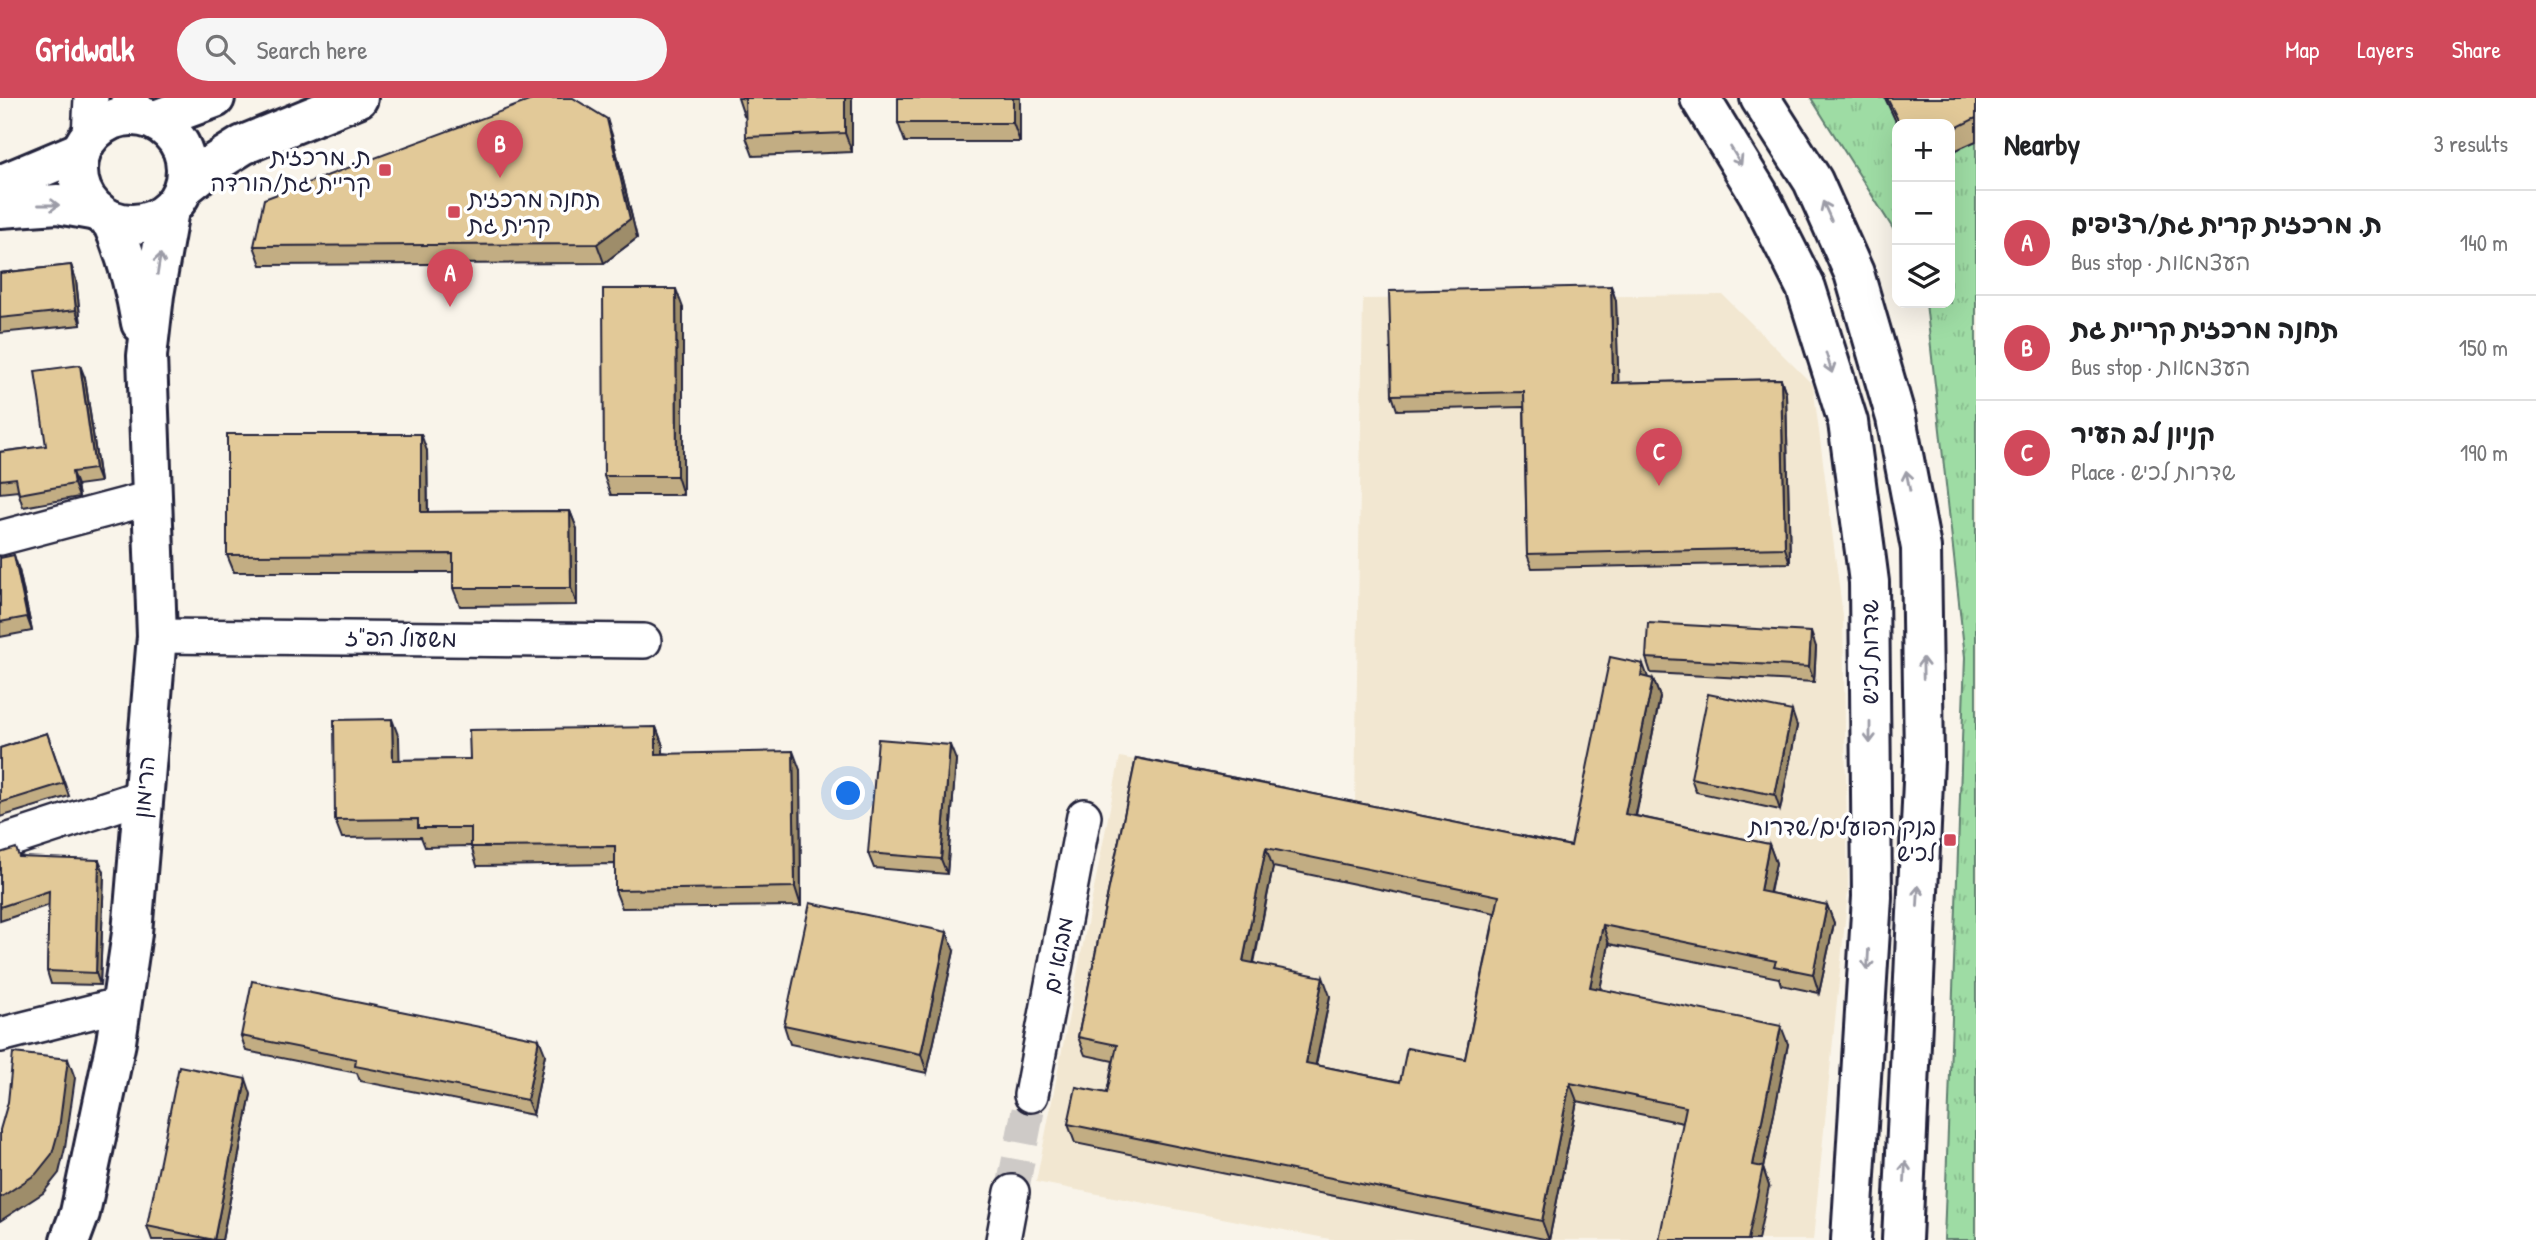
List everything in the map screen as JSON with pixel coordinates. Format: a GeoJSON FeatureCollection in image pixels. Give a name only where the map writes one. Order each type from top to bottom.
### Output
{"type":"FeatureCollection","features":[{"type":"Feature","properties":{"kind":"main road"},"geometry":{"type":"LineString","coordinates":[[0,185],[85,143],[100,126],[113,119],[215,98]]}},
{"type":"Feature","properties":{"kind":"main road"},"geometry":{"type":"LineString","coordinates":[[0,208],[58,204],[141,224],[156,219],[213,164],[243,145],[358,98]]}},
{"type":"Feature","properties":{"kind":"main road","name":"שדרות לכיש"},"geometry":{"type":"LineString","coordinates":[[1700,98],[1758,193],[1806,288],[1848,422],[1870,582],[1872,897],[1851,1240]]}},
{"type":"Feature","properties":{"kind":"main road"},"geometry":{"type":"LineString","coordinates":[[1760,98],[1813,181],[1854,273],[1896,418],[1921,548],[1924,760],[1902,1240]]}},
{"type":"Feature","properties":{"kind":"main road"},"geometry":{"type":"LineString","coordinates":[[142,111],[168,129],[182,148],[187,171],[177,199]]}},
{"type":"Feature","properties":{"kind":"main road"},"geometry":{"type":"LineString","coordinates":[[85,143],[78,167],[79,183],[86,199],[104,216]]}},
{"type":"Feature","properties":{"kind":"main road","name":"הרימון"},"geometry":{"type":"LineString","coordinates":[[77,1231],[122,1004],[132,933],[157,636],[147,356],[154,295],[177,199]]}},
{"type":"Feature","properties":{"kind":"main road","name":"הרימון"},"geometry":{"type":"LineString","coordinates":[[104,216],[122,244],[147,356]]}},
{"type":"Feature","properties":{"kind":"street"},"geometry":{"type":"LineString","coordinates":[[85,143],[90,98]]}},
{"type":"Feature","properties":{"kind":"street"},"geometry":{"type":"LineString","coordinates":[[0,538],[151,498]]}},
{"type":"Feature","properties":{"kind":"street","name":"משעול הפ\"ז"},"geometry":{"type":"LineString","coordinates":[[157,636],[644,641]]}},
{"type":"Feature","properties":{"kind":"street"},"geometry":{"type":"LineString","coordinates":[[0,843],[144,796]]}},
{"type":"Feature","properties":{"kind":"street","name":"מבוא ים"},"geometry":{"type":"LineString","coordinates":[[1031,1095],[1084,816]]}},
{"type":"Feature","properties":{"kind":"street"},"geometry":{"type":"LineString","coordinates":[[0,1035],[122,1004]]}},
{"type":"Feature","properties":{"kind":"street"},"geometry":{"type":"LineString","coordinates":[[1003,1240],[1012,1192]]}},
{"type":"Feature","properties":{"kind":"shaded area"},"geometry":{"type":"Polygon","coordinates":[[[1723,295],[1813,385],[1843,616],[1848,891],[1813,1240],[1335,1240],[1036,1182],[1120,757],[1355,804],[1363,299],[1723,295]]]}},
{"type":"Feature","properties":{"kind":"green space"},"geometry":{"type":"Polygon","coordinates":[[[1811,98],[1976,98],[1976,1240],[1944,1240],[1965,657],[1927,308],[1955,308],[1955,119],[1892,119],[1892,227],[1811,98]]]}},
{"type":"Feature","properties":{"kind":"building"},"geometry":{"type":"Polygon","coordinates":[[[537,98],[573,98],[607,119],[630,219],[597,244],[254,246],[264,199],[537,98]]]}},
{"type":"Feature","properties":{"kind":"building"},"geometry":{"type":"Polygon","coordinates":[[[741,98],[845,98],[845,133],[746,137],[745,99],[741,98]]]}},
{"type":"Feature","properties":{"kind":"building"},"geometry":{"type":"Polygon","coordinates":[[[898,98],[1013,98],[1013,123],[898,123],[898,98]]]}},
{"type":"Feature","properties":{"kind":"building"},"geometry":{"type":"Polygon","coordinates":[[[1887,98],[1976,98],[1976,118],[1955,128],[1955,119],[1898,119],[1887,98]]]}},
{"type":"Feature","properties":{"kind":"building"},"geometry":{"type":"Polygon","coordinates":[[[71,265],[76,310],[0,318],[0,273],[71,265]]]}},
{"type":"Feature","properties":{"kind":"building"},"geometry":{"type":"Polygon","coordinates":[[[1611,286],[1613,383],[1781,379],[1785,548],[1527,554],[1524,392],[1392,395],[1389,291],[1611,286]]]}},
{"type":"Feature","properties":{"kind":"building"},"geometry":{"type":"Polygon","coordinates":[[[603,289],[676,289],[677,476],[604,476],[603,289]]]}},
{"type":"Feature","properties":{"kind":"building"},"geometry":{"type":"Polygon","coordinates":[[[80,365],[95,469],[72,472],[74,484],[19,494],[16,478],[0,480],[0,452],[46,446],[35,371],[80,365]]]}},
{"type":"Feature","properties":{"kind":"building"},"geometry":{"type":"Polygon","coordinates":[[[227,434],[421,434],[421,512],[570,511],[571,588],[453,588],[453,554],[227,555],[227,434]]]}},
{"type":"Feature","properties":{"kind":"building"},"geometry":{"type":"Polygon","coordinates":[[[14,555],[27,617],[0,622],[0,558],[14,555]]]}},
{"type":"Feature","properties":{"kind":"building"},"geometry":{"type":"Polygon","coordinates":[[[1648,623],[1811,632],[1809,667],[1646,658],[1648,623]]]}},
{"type":"Feature","properties":{"kind":"building"},"geometry":{"type":"Polygon","coordinates":[[[1610,657],[1643,664],[1641,676],[1653,679],[1625,814],[1769,844],[1760,891],[1827,905],[1813,974],[1774,966],[1776,961],[1603,925],[1590,987],[1781,1026],[1753,1165],[1763,1167],[1748,1240],[1659,1240],[1686,1107],[1570,1083],[1542,1221],[1068,1124],[1076,1087],[1107,1093],[1117,1045],[1078,1037],[1136,758],[1571,846],[1610,657]],[[1266,848],[1243,961],[1323,977],[1306,1063],[1400,1082],[1407,1048],[1465,1059],[1499,896],[1266,848]]]}},
{"type":"Feature","properties":{"kind":"building"},"geometry":{"type":"Polygon","coordinates":[[[1708,694],[1792,711],[1775,795],[1691,778],[1708,694]]]}},
{"type":"Feature","properties":{"kind":"building"},"geometry":{"type":"Polygon","coordinates":[[[392,719],[393,760],[470,759],[469,730],[656,727],[656,754],[793,751],[795,887],[615,890],[615,846],[471,847],[471,828],[418,828],[418,819],[335,820],[334,720],[392,719]]]}},
{"type":"Feature","properties":{"kind":"building"},"geometry":{"type":"Polygon","coordinates":[[[47,733],[64,783],[0,803],[0,748],[47,733]]]}},
{"type":"Feature","properties":{"kind":"building"},"geometry":{"type":"Polygon","coordinates":[[[878,739],[950,745],[941,859],[868,853],[878,739]]]}},
{"type":"Feature","properties":{"kind":"building"},"geometry":{"type":"Polygon","coordinates":[[[16,848],[19,857],[99,860],[96,973],[47,971],[49,891],[0,907],[0,853],[16,848]]]}},
{"type":"Feature","properties":{"kind":"building"},"geometry":{"type":"Polygon","coordinates":[[[810,903],[947,932],[921,1054],[784,1025],[810,903]]]}},
{"type":"Feature","properties":{"kind":"building"},"geometry":{"type":"Polygon","coordinates":[[[252,981],[539,1039],[527,1100],[355,1066],[356,1059],[241,1036],[252,981]]]}},
{"type":"Feature","properties":{"kind":"building"},"geometry":{"type":"Polygon","coordinates":[[[13,1053],[68,1059],[59,1129],[52,1154],[36,1174],[0,1198],[0,1130],[8,1102],[13,1053]]]}},
{"type":"Feature","properties":{"kind":"building"},"geometry":{"type":"Polygon","coordinates":[[[179,1066],[246,1079],[214,1240],[147,1226],[179,1066]]]}},
{"type":"Feature","properties":{"kind":"tunnel"},"geometry":{"type":"LineString","coordinates":[[1012,1192],[1031,1095]]}},
{"type":"Feature","properties":{"kind":"place","name":"ת. מרכזית קריית גת/הורדה"},"geometry":{"type":"Point","coordinates":[385,170]}},
{"type":"Feature","properties":{"kind":"place","name":"תחנה מרכזית קריית גת"},"geometry":{"type":"Point","coordinates":[500,178]}},
{"type":"Feature","properties":{"kind":"place","name":"תחנה מרכזית קרית גת"},"geometry":{"type":"Point","coordinates":[454,212]}},
{"type":"Feature","properties":{"kind":"place","name":"ת. מרכזית קרית גת/רציפים"},"geometry":{"type":"Point","coordinates":[450,307]}},
{"type":"Feature","properties":{"kind":"place","name":"קניון לב העיר"},"geometry":{"type":"Point","coordinates":[1659,486]}},
{"type":"Feature","properties":{"kind":"place","name":"בנק הפועלים/שדרות לכיש"},"geometry":{"type":"Point","coordinates":[1950,840]}}]}
